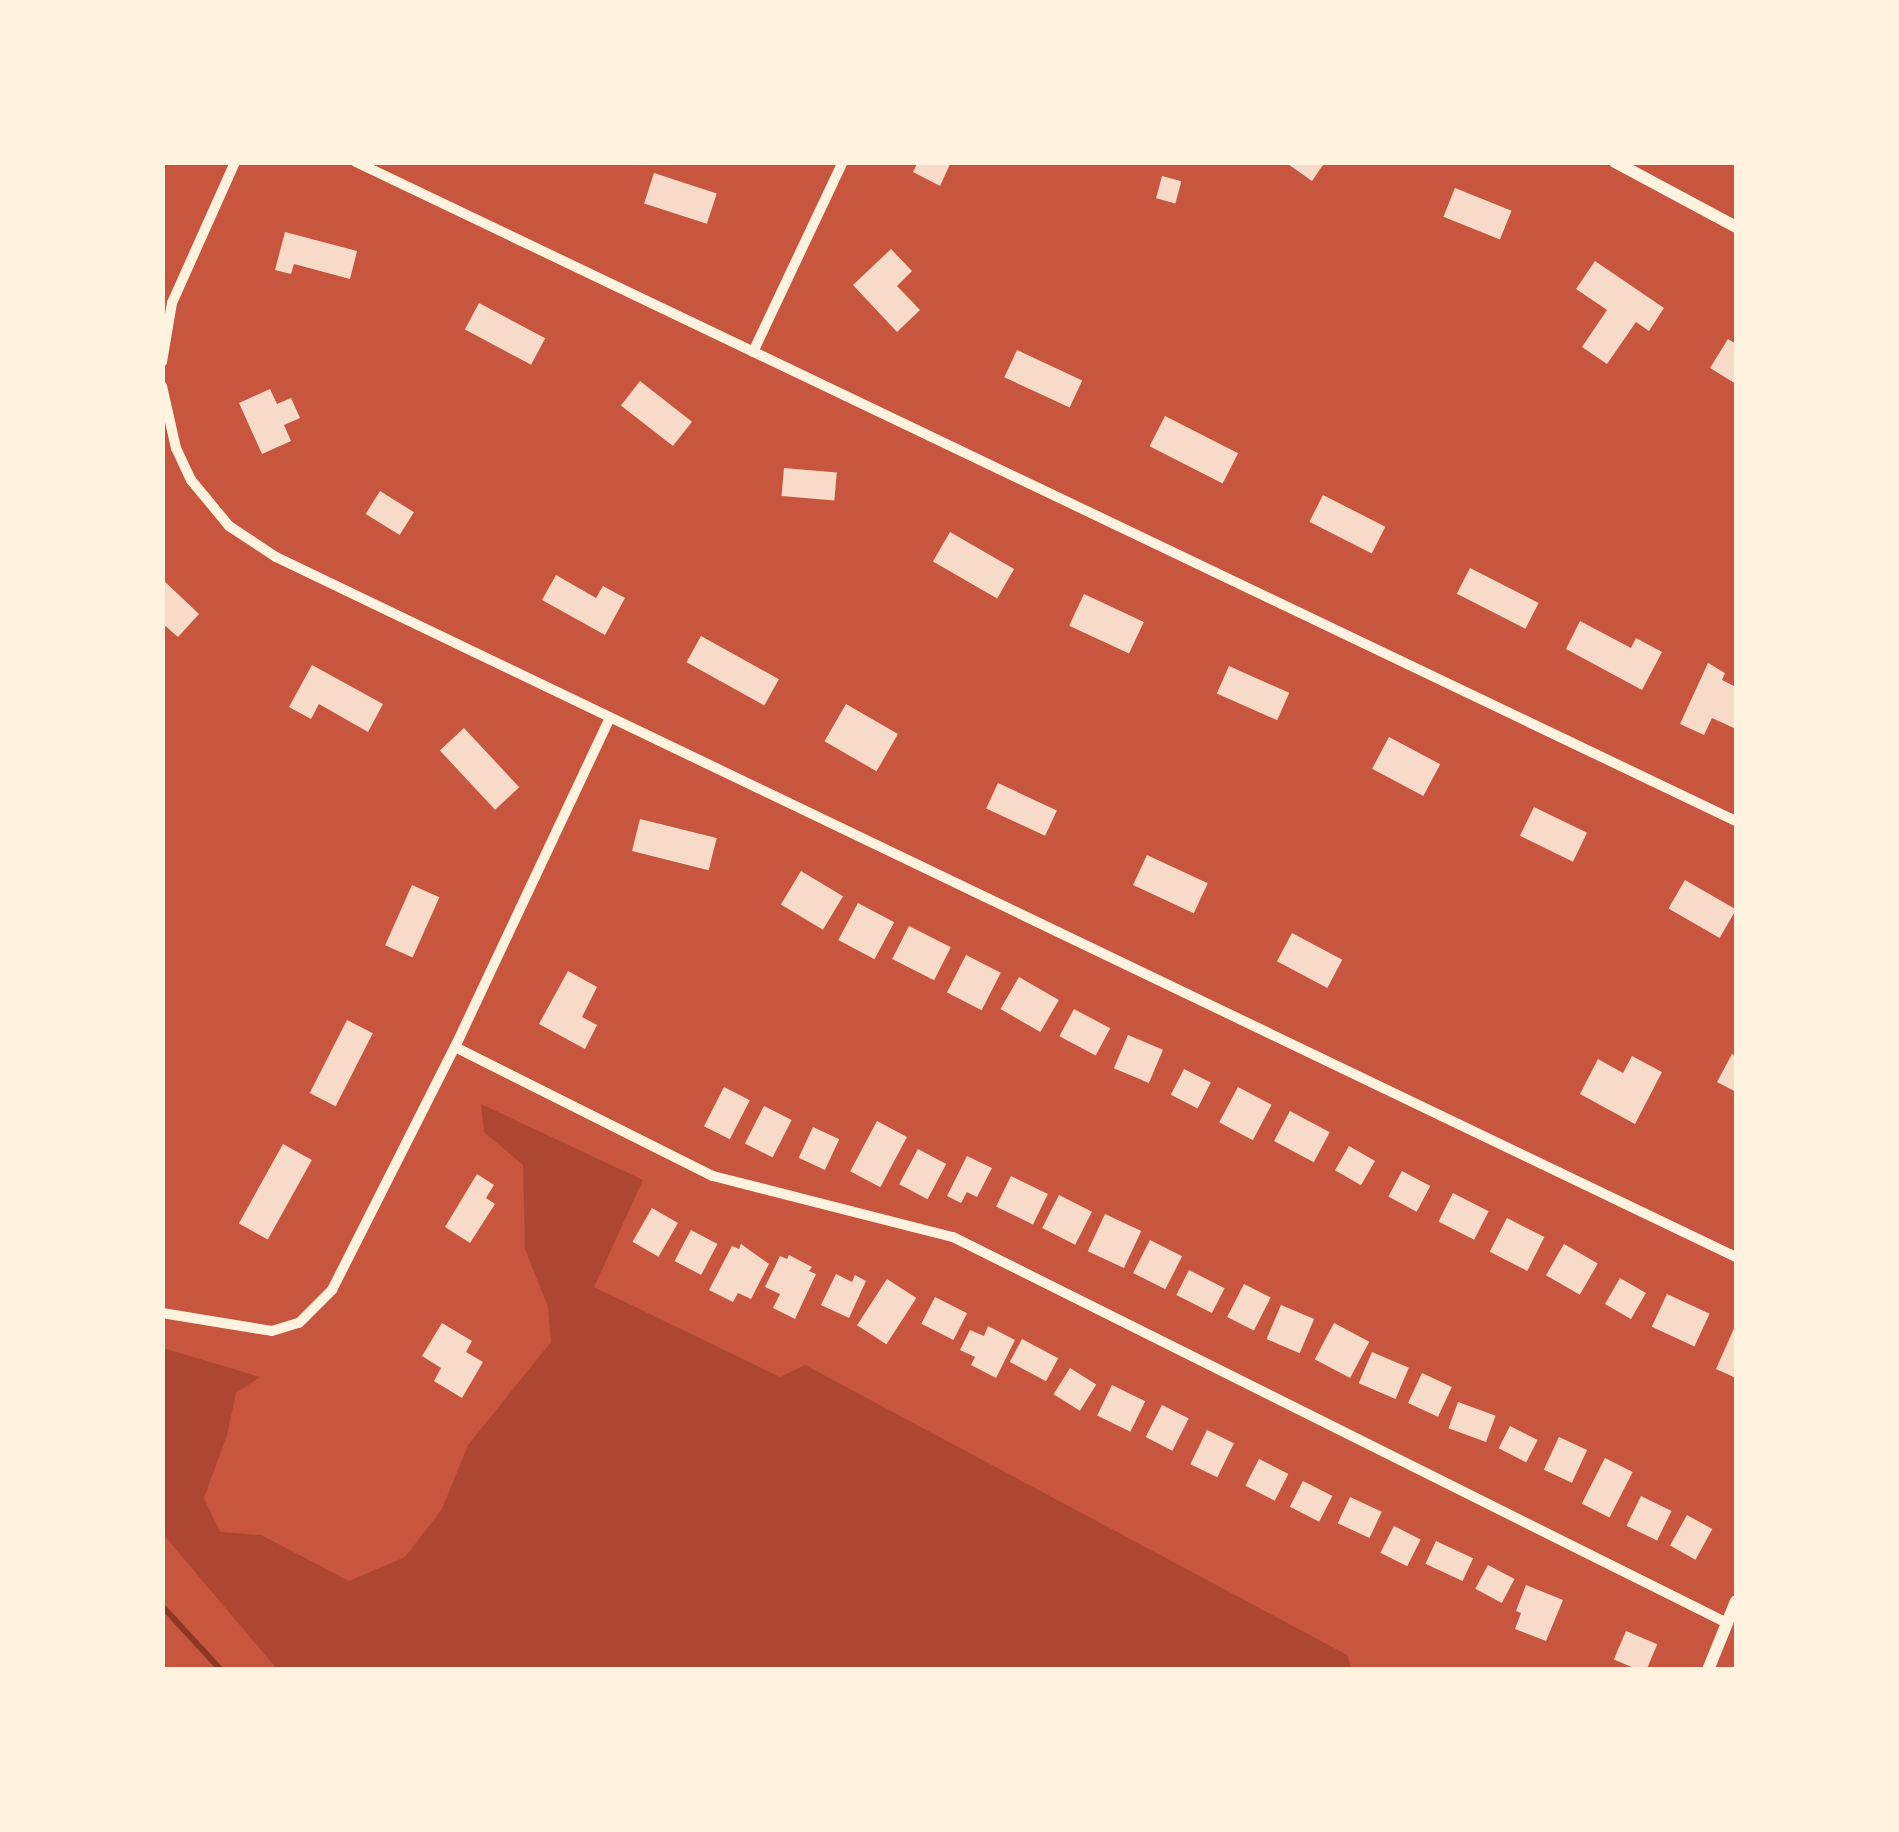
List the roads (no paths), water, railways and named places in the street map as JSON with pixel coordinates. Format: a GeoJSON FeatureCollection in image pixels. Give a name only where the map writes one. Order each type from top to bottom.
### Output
{"type":"FeatureCollection","features":[{"type":"Feature","properties":{"kind":"street"},"geometry":{"type":"LineString","coordinates":[[162,362],[166,327],[178,289],[235,162]]}},
{"type":"Feature","properties":{"kind":"street"},"geometry":{"type":"LineString","coordinates":[[356,162],[1736,821]]}},
{"type":"Feature","properties":{"kind":"street"},"geometry":{"type":"LineString","coordinates":[[753,352],[843,162]]}},
{"type":"Feature","properties":{"kind":"street"},"geometry":{"type":"LineString","coordinates":[[1615,162],[1736,227]]}},
{"type":"Feature","properties":{"kind":"street"},"geometry":{"type":"LineString","coordinates":[[162,386],[176,448],[191,480],[213,510],[244,538],[609,720],[1736,1257]]}},
{"type":"Feature","properties":{"kind":"street"},"geometry":{"type":"LineString","coordinates":[[162,1313],[272,1332],[290,1328],[320,1306],[350,1259],[455,1048],[609,720]]}},
{"type":"Feature","properties":{"kind":"street"},"geometry":{"type":"LineString","coordinates":[[455,1048],[713,1176],[953,1238],[1727,1623]]}},
{"type":"Feature","properties":{"kind":"street"},"geometry":{"type":"LineString","coordinates":[[1708,1670],[1736,1601]]}},
{"type":"Feature","properties":{"kind":"waterway"},"geometry":{"type":"LineString","coordinates":[[162,1606],[221,1670]]}}]}
